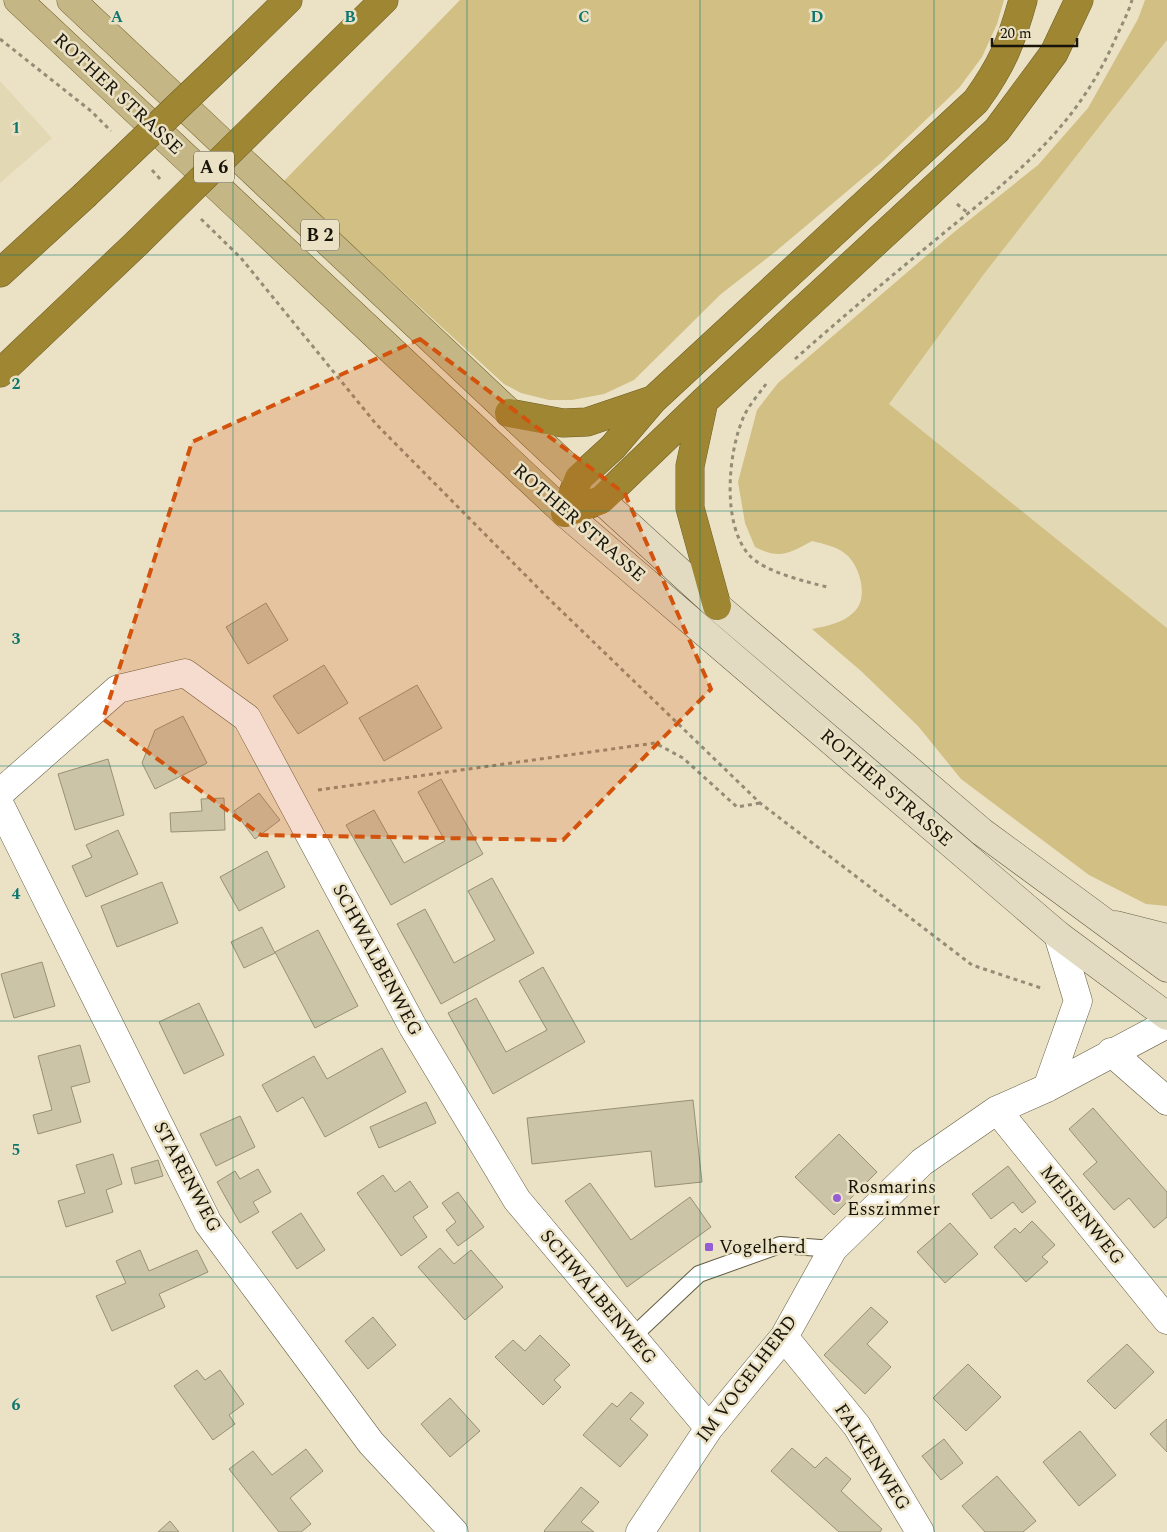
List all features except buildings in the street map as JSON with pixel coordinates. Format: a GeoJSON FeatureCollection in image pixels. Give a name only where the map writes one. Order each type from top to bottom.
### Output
{"type":"FeatureCollection","features":[{"type":"Feature","properties":{"kind":"highway"},"geometry":{"type":"LineString","coordinates":[[0,273],[84,196],[288,0]]}},
{"type":"Feature","properties":{"kind":"highway","name":"A 6"},"geometry":{"type":"LineString","coordinates":[[0,373],[137,243],[384,0]]}},
{"type":"Feature","properties":{"kind":"highway"},"geometry":{"type":"LineString","coordinates":[[565,513],[579,478],[612,447],[653,400],[976,101],[996,73],[1011,42],[1023,0]]}},
{"type":"Feature","properties":{"kind":"highway"},"geometry":{"type":"LineString","coordinates":[[565,513],[601,500],[704,401],[997,130],[1054,53],[1079,0]]}},
{"type":"Feature","properties":{"kind":"highway"},"geometry":{"type":"LineString","coordinates":[[509,413],[562,423],[587,422],[653,400]]}},
{"type":"Feature","properties":{"kind":"highway"},"geometry":{"type":"LineString","coordinates":[[704,401],[690,466],[690,508],[717,606]]}},
{"type":"Feature","properties":{"kind":"main road","name":"ROTHER STRASSE"},"geometry":{"type":"LineString","coordinates":[[18,0],[565,513],[1058,936],[1167,1016]]}},
{"type":"Feature","properties":{"kind":"main road","name":"ROTHER STRASSE"},"geometry":{"type":"LineString","coordinates":[[71,0],[601,500],[717,606],[982,832],[1167,968]]}},
{"type":"Feature","properties":{"kind":"main road"},"geometry":{"type":"LineString","coordinates":[[1103,921],[1167,938]]}},
{"type":"Feature","properties":{"kind":"street","name":"SCHWALBENWEG"},"geometry":{"type":"LineString","coordinates":[[0,792],[118,689],[185,673],[247,718],[412,1027],[517,1200],[631,1338],[709,1428]]}},
{"type":"Feature","properties":{"kind":"street","name":"STARENWEG"},"geometry":{"type":"LineString","coordinates":[[0,805],[208,1223],[371,1443],[454,1532]]}},
{"type":"Feature","properties":{"kind":"street"},"geometry":{"type":"LineString","coordinates":[[1047,1088],[1078,1000],[1058,936]]}},
{"type":"Feature","properties":{"kind":"street","name":"IM VOGELHERD"},"geometry":{"type":"LineString","coordinates":[[640,1532],[709,1428],[784,1337],[833,1249],[922,1162],[997,1110],[1047,1088],[1111,1052],[1167,1024]]}},
{"type":"Feature","properties":{"kind":"street"},"geometry":{"type":"LineString","coordinates":[[1111,1052],[1167,1102]]}},
{"type":"Feature","properties":{"kind":"street","name":"MEISENWEG"},"geometry":{"type":"LineString","coordinates":[[997,1110],[1167,1320]]}},
{"type":"Feature","properties":{"kind":"street","name":"FALKENWEG"},"geometry":{"type":"LineString","coordinates":[[784,1337],[857,1426],[920,1532]]}},
{"type":"Feature","properties":{"kind":"lane"},"geometry":{"type":"LineString","coordinates":[[631,1338],[699,1274],[780,1245],[833,1249]]}},
{"type":"Feature","properties":{"kind":"path"},"geometry":{"type":"LineString","coordinates":[[789,364],[874,290],[1020,170],[1054,136],[1087,93],[1132,0]]}},
{"type":"Feature","properties":{"kind":"path"},"geometry":{"type":"LineString","coordinates":[[0,39],[91,111],[119,138]]}},
{"type":"Feature","properties":{"kind":"path"},"geometry":{"type":"LineString","coordinates":[[146,165],[166,185]]}},
{"type":"Feature","properties":{"kind":"path"},"geometry":{"type":"LineString","coordinates":[[200,218],[241,258],[376,424],[547,597],[760,803],[972,965],[1078,1000]]}},
{"type":"Feature","properties":{"kind":"path"},"geometry":{"type":"LineString","coordinates":[[767,383],[744,414],[729,470],[731,500],[737,534],[750,556],[784,576],[828,587]]}},
{"type":"Feature","properties":{"kind":"path"},"geometry":{"type":"LineString","coordinates":[[288,794],[655,743],[683,758],[737,807],[760,803]]}},
{"type":"Feature","properties":{"kind":"highlighted area"},"geometry":{"type":"Polygon","coordinates":[[[420,339],[625,494],[711,689],[563,840],[261,835],[103,719],[192,442],[420,339]]]}},
{"type":"Feature","properties":{"kind":"shaded area"},"geometry":{"type":"Polygon","coordinates":[[[460,0],[1004,0],[997,24],[982,57],[959,88],[883,161],[775,252],[721,294],[634,380],[604,394],[572,400],[549,400],[521,393],[504,384],[283,182],[460,0]]]}},
{"type":"Feature","properties":{"kind":"shaded area"},"geometry":{"type":"Polygon","coordinates":[[[1145,0],[1167,0],[1167,40],[984,274],[889,404],[1167,628],[1167,906],[1146,904],[1089,875],[961,779],[918,726],[861,671],[812,629],[840,621],[850,616],[859,606],[862,591],[861,583],[852,561],[840,550],[812,541],[791,552],[778,554],[755,547],[745,523],[738,482],[757,410],[778,383],[953,233],[1038,165],[1088,108],[1138,19],[1145,0]]]}},
{"type":"Feature","properties":{"kind":"shaded area"},"geometry":{"type":"Polygon","coordinates":[[[1167,40],[1167,628],[889,404],[984,274],[1167,40]]]}},
{"type":"Feature","properties":{"kind":"shaded area"},"geometry":{"type":"Polygon","coordinates":[[[0,81],[52,138],[0,183],[0,81]]]}},
{"type":"Feature","properties":{"kind":"place","name":"Rosmarins Esszimmer"},"geometry":{"type":"Point","coordinates":[837,1198]}},
{"type":"Feature","properties":{"kind":"place","name":"Vogelherd"},"geometry":{"type":"Point","coordinates":[709,1247]}}]}
